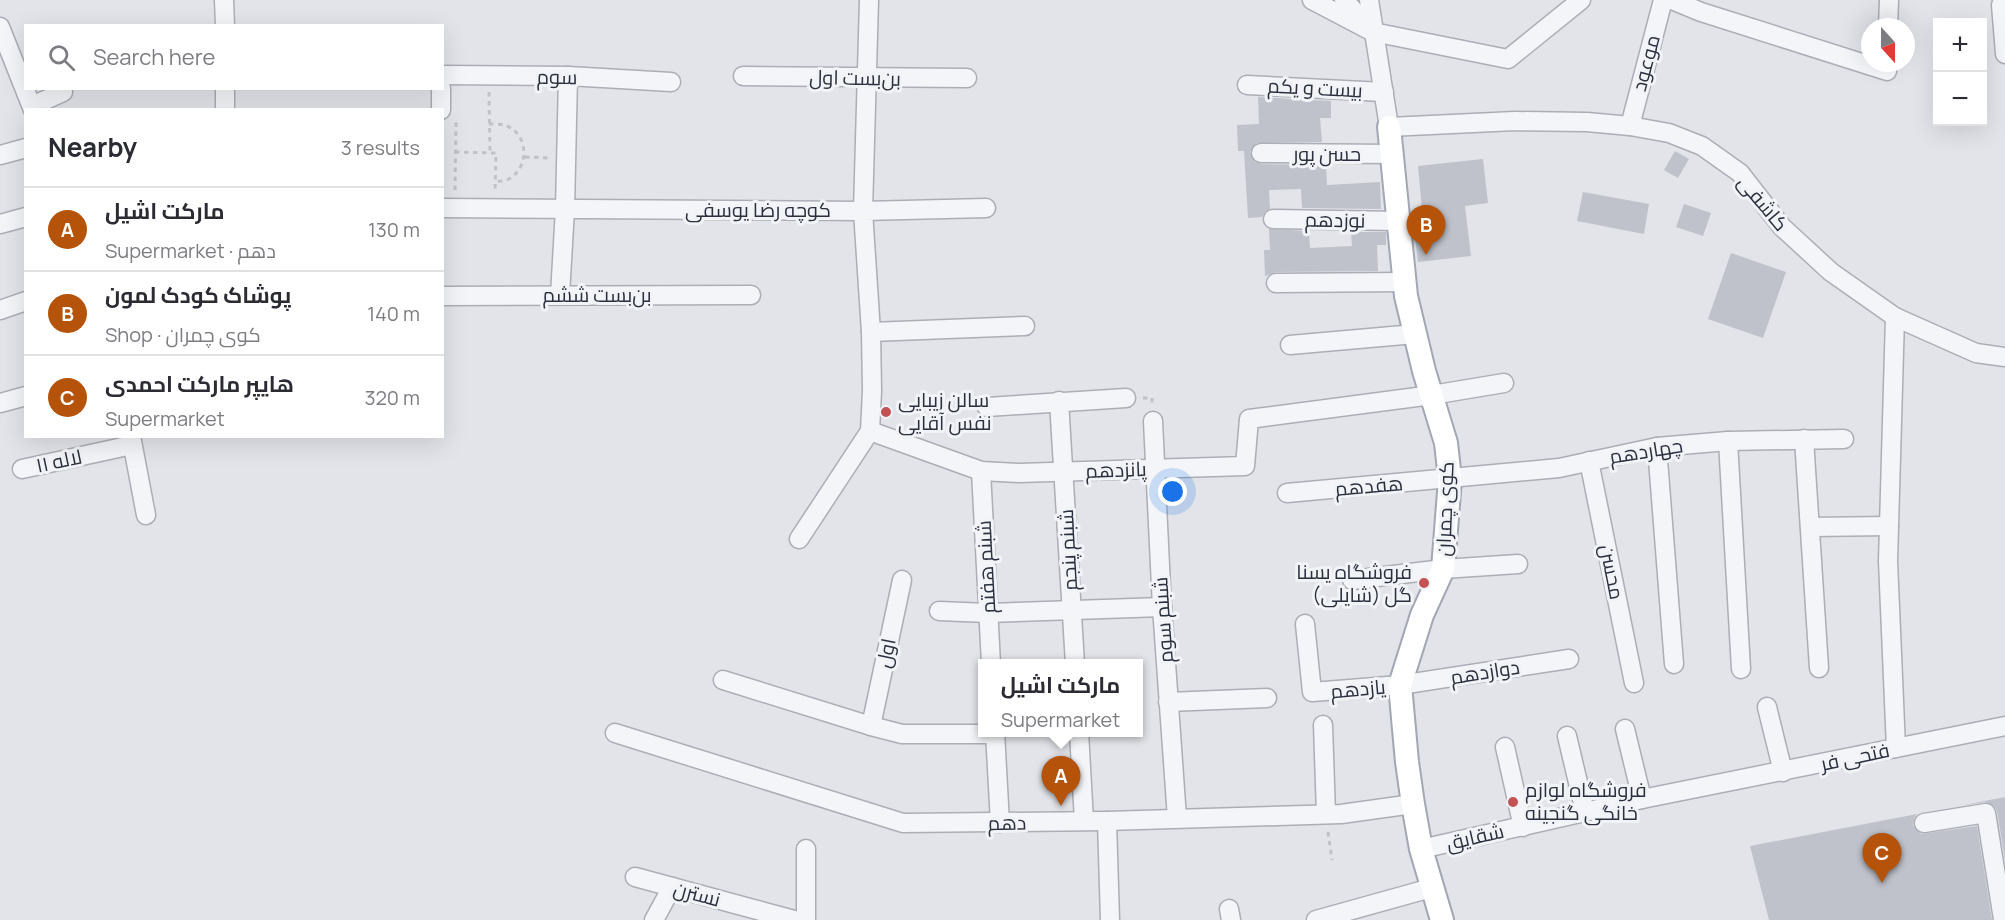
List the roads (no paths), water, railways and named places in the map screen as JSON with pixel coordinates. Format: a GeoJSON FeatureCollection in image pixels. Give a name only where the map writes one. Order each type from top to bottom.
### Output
{"type":"FeatureCollection","features":[{"type":"Feature","properties":{"kind":"main road","name":"کوی چمران"},"geometry":{"type":"LineString","coordinates":[[1389,127],[1405,282],[1415,334],[1446,442],[1450,479],[1443,569],[1422,615],[1400,685],[1407,762],[1421,849],[1442,920]]}},
{"type":"Feature","properties":{"kind":"street"},"geometry":{"type":"LineString","coordinates":[[224,0],[225,24]]}},
{"type":"Feature","properties":{"kind":"street"},"geometry":{"type":"LineString","coordinates":[[799,539],[870,431],[871,332],[863,211],[869,0]]}},
{"type":"Feature","properties":{"kind":"street"},"geometry":{"type":"LineString","coordinates":[[1312,0],[1374,32],[1508,59],[1581,0]]}},
{"type":"Feature","properties":{"kind":"street"},"geometry":{"type":"LineString","coordinates":[[1344,0],[1374,32]]}},
{"type":"Feature","properties":{"kind":"street"},"geometry":{"type":"LineString","coordinates":[[1369,0],[1389,127]]}},
{"type":"Feature","properties":{"kind":"street","name":"موعود"},"geometry":{"type":"LineString","coordinates":[[1630,126],[1663,0]]}},
{"type":"Feature","properties":{"kind":"street"},"geometry":{"type":"LineString","coordinates":[[1672,0],[1701,12],[1861,63]]}},
{"type":"Feature","properties":{"kind":"street"},"geometry":{"type":"LineString","coordinates":[[1888,18],[1889,0]]}},
{"type":"Feature","properties":{"kind":"street"},"geometry":{"type":"LineString","coordinates":[[2001,5],[2005,54]]}},
{"type":"Feature","properties":{"kind":"street"},"geometry":{"type":"LineString","coordinates":[[0,27],[8,72],[32,108],[63,92]]}},
{"type":"Feature","properties":{"kind":"street","name":"سوم"},"geometry":{"type":"LineString","coordinates":[[444,75],[568,76],[671,82]]}},
{"type":"Feature","properties":{"kind":"street"},"geometry":{"type":"LineString","coordinates":[[560,295],[565,209],[568,76]]}},
{"type":"Feature","properties":{"kind":"street","name":"بن‌بست اول"},"geometry":{"type":"LineString","coordinates":[[743,76],[967,78]]}},
{"type":"Feature","properties":{"kind":"street","name":"بیست و یکم"},"geometry":{"type":"LineString","coordinates":[[1247,85],[1384,92]]}},
{"type":"Feature","properties":{"kind":"street"},"geometry":{"type":"LineString","coordinates":[[225,90],[225,108]]}},
{"type":"Feature","properties":{"kind":"street"},"geometry":{"type":"LineString","coordinates":[[442,90],[448,110]]}},
{"type":"Feature","properties":{"kind":"street","name":"کاشفی"},"geometry":{"type":"LineString","coordinates":[[1389,127],[1515,121],[1587,122],[1669,133],[1702,146],[1740,173],[1782,227],[1831,272],[1895,317],[1976,353],[2005,357]]}},
{"type":"Feature","properties":{"kind":"street"},"geometry":{"type":"LineString","coordinates":[[0,155],[24,149]]}},
{"type":"Feature","properties":{"kind":"street","name":"حسن پور"},"geometry":{"type":"LineString","coordinates":[[1262,153],[1392,154]]}},
{"type":"Feature","properties":{"kind":"street","name":"کوچه رضا یوسفی"},"geometry":{"type":"LineString","coordinates":[[444,208],[863,211],[986,208]]}},
{"type":"Feature","properties":{"kind":"street"},"geometry":{"type":"LineString","coordinates":[[0,224],[24,218]]}},
{"type":"Feature","properties":{"kind":"street","name":"نوزدهم"},"geometry":{"type":"LineString","coordinates":[[1273,219],[1397,221]]}},
{"type":"Feature","properties":{"kind":"street"},"geometry":{"type":"LineString","coordinates":[[1276,283],[1405,282]]}},
{"type":"Feature","properties":{"kind":"street","name":"بن‌بست ششم"},"geometry":{"type":"LineString","coordinates":[[444,296],[751,295]]}},
{"type":"Feature","properties":{"kind":"street"},"geometry":{"type":"LineString","coordinates":[[0,310],[24,302]]}},
{"type":"Feature","properties":{"kind":"street"},"geometry":{"type":"LineString","coordinates":[[1895,317],[1888,561],[1896,748]]}},
{"type":"Feature","properties":{"kind":"street"},"geometry":{"type":"LineString","coordinates":[[871,332],[1025,326]]}},
{"type":"Feature","properties":{"kind":"street"},"geometry":{"type":"LineString","coordinates":[[1290,345],[1415,334]]}},
{"type":"Feature","properties":{"kind":"street","name":"پانزدهم"},"geometry":{"type":"LineString","coordinates":[[870,431],[981,471],[1019,474],[1245,466],[1249,419],[1432,395],[1504,383]]}},
{"type":"Feature","properties":{"kind":"street"},"geometry":{"type":"LineString","coordinates":[[0,403],[24,397]]}},
{"type":"Feature","properties":{"kind":"street"},"geometry":{"type":"LineString","coordinates":[[987,407],[1126,398]]}},
{"type":"Feature","properties":{"kind":"street","name":"شبنم پنجم"},"geometry":{"type":"LineString","coordinates":[[1059,401],[1075,659]]}},
{"type":"Feature","properties":{"kind":"street","name":"شبنم سوم"},"geometry":{"type":"LineString","coordinates":[[1153,421],[1161,607],[1177,818]]}},
{"type":"Feature","properties":{"kind":"street","name":"چهاردهم"},"geometry":{"type":"LineString","coordinates":[[1450,479],[1559,468],[1657,447],[1728,441],[1844,439]]}},
{"type":"Feature","properties":{"kind":"street"},"geometry":{"type":"LineString","coordinates":[[1804,440],[1818,668]]}},
{"type":"Feature","properties":{"kind":"street"},"geometry":{"type":"LineString","coordinates":[[132,441],[146,515]]}},
{"type":"Feature","properties":{"kind":"street","name":"لاله ۱۱"},"geometry":{"type":"LineString","coordinates":[[22,469],[132,441]]}},
{"type":"Feature","properties":{"kind":"street"},"geometry":{"type":"LineString","coordinates":[[1728,441],[1741,669]]}},
{"type":"Feature","properties":{"kind":"street"},"geometry":{"type":"LineString","coordinates":[[1657,447],[1674,664]]}},
{"type":"Feature","properties":{"kind":"street","name":"محسن"},"geometry":{"type":"LineString","coordinates":[[1589,461],[1634,683]]}},
{"type":"Feature","properties":{"kind":"street","name":"شبنم هفتم"},"geometry":{"type":"LineString","coordinates":[[981,471],[991,659]]}},
{"type":"Feature","properties":{"kind":"street","name":"هفدهم"},"geometry":{"type":"LineString","coordinates":[[1287,493],[1450,479]]}},
{"type":"Feature","properties":{"kind":"street"},"geometry":{"type":"LineString","coordinates":[[1809,527],[1888,526]]}},
{"type":"Feature","properties":{"kind":"street"},"geometry":{"type":"LineString","coordinates":[[1352,580],[1443,569],[1518,564]]}},
{"type":"Feature","properties":{"kind":"street","name":"اول"},"geometry":{"type":"LineString","coordinates":[[871,726],[902,580]]}},
{"type":"Feature","properties":{"kind":"street"},"geometry":{"type":"LineString","coordinates":[[939,611],[988,613],[1161,607]]}},
{"type":"Feature","properties":{"kind":"street","name":"یازدهم"},"geometry":{"type":"LineString","coordinates":[[1305,624],[1312,692],[1400,685]]}},
{"type":"Feature","properties":{"kind":"street","name":"دوازدهم"},"geometry":{"type":"LineString","coordinates":[[1400,685],[1569,659]]}},
{"type":"Feature","properties":{"kind":"street"},"geometry":{"type":"LineString","coordinates":[[723,680],[902,734],[978,733]]}},
{"type":"Feature","properties":{"kind":"street"},"geometry":{"type":"LineString","coordinates":[[1168,702],[1267,698]]}},
{"type":"Feature","properties":{"kind":"street"},"geometry":{"type":"LineString","coordinates":[[1767,707],[1783,772]]}},
{"type":"Feature","properties":{"kind":"street"},"geometry":{"type":"LineString","coordinates":[[1323,724],[1326,814]]}},
{"type":"Feature","properties":{"kind":"street","name":"فتحی فر"},"geometry":{"type":"LineString","coordinates":[[1705,787],[2005,726]]}},
{"type":"Feature","properties":{"kind":"street"},"geometry":{"type":"LineString","coordinates":[[1625,729],[1642,799]]}},
{"type":"Feature","properties":{"kind":"street","name":"دهم"},"geometry":{"type":"LineString","coordinates":[[615,733],[903,823],[1107,821],[1326,814],[1413,804]]}},
{"type":"Feature","properties":{"kind":"street"},"geometry":{"type":"LineString","coordinates":[[1567,736],[1585,812]]}},
{"type":"Feature","properties":{"kind":"street"},"geometry":{"type":"LineString","coordinates":[[995,737],[1000,823]]}},
{"type":"Feature","properties":{"kind":"street"},"geometry":{"type":"LineString","coordinates":[[1079,737],[1084,821]]}},
{"type":"Feature","properties":{"kind":"street"},"geometry":{"type":"LineString","coordinates":[[1505,747],[1523,826]]}},
{"type":"Feature","properties":{"kind":"street","name":"شقایق"},"geometry":{"type":"LineString","coordinates":[[1421,849],[1705,787]]}},
{"type":"Feature","properties":{"kind":"street"},"geometry":{"type":"LineString","coordinates":[[1924,823],[1986,813],[1999,851],[2002,919]]}},
{"type":"Feature","properties":{"kind":"street"},"geometry":{"type":"LineString","coordinates":[[1107,821],[1110,920]]}},
{"type":"Feature","properties":{"kind":"street"},"geometry":{"type":"LineString","coordinates":[[806,849],[806,920]]}},
{"type":"Feature","properties":{"kind":"street","name":"نسترن"},"geometry":{"type":"LineString","coordinates":[[635,877],[794,920]]}},
{"type":"Feature","properties":{"kind":"street"},"geometry":{"type":"LineString","coordinates":[[654,920],[672,887]]}},
{"type":"Feature","properties":{"kind":"street"},"geometry":{"type":"LineString","coordinates":[[1316,920],[1431,888]]}},
{"type":"Feature","properties":{"kind":"street"},"geometry":{"type":"LineString","coordinates":[[1098,920],[1124,920]]}},
{"type":"Feature","properties":{"kind":"place","name":"پوشاک کودک لمون"},"geometry":{"type":"Point","coordinates":[1426,255]}},
{"type":"Feature","properties":{"kind":"place","name":"سالن زیبایی نفس آقایی"},"geometry":{"type":"Point","coordinates":[886,412]}},
{"type":"Feature","properties":{"kind":"place","name":"فروشگاه یسنا گل (شایلی)"},"geometry":{"type":"Point","coordinates":[1424,583]}},
{"type":"Feature","properties":{"kind":"place","name":"فروشگاه لوازم خانگی گنجینه"},"geometry":{"type":"Point","coordinates":[1513,802]}},
{"type":"Feature","properties":{"kind":"place","name":"مارکت اشیل"},"geometry":{"type":"Point","coordinates":[1061,806]}},
{"type":"Feature","properties":{"kind":"place","name":"هایپر مارکت احمدی"},"geometry":{"type":"Point","coordinates":[1882,883]}}]}
